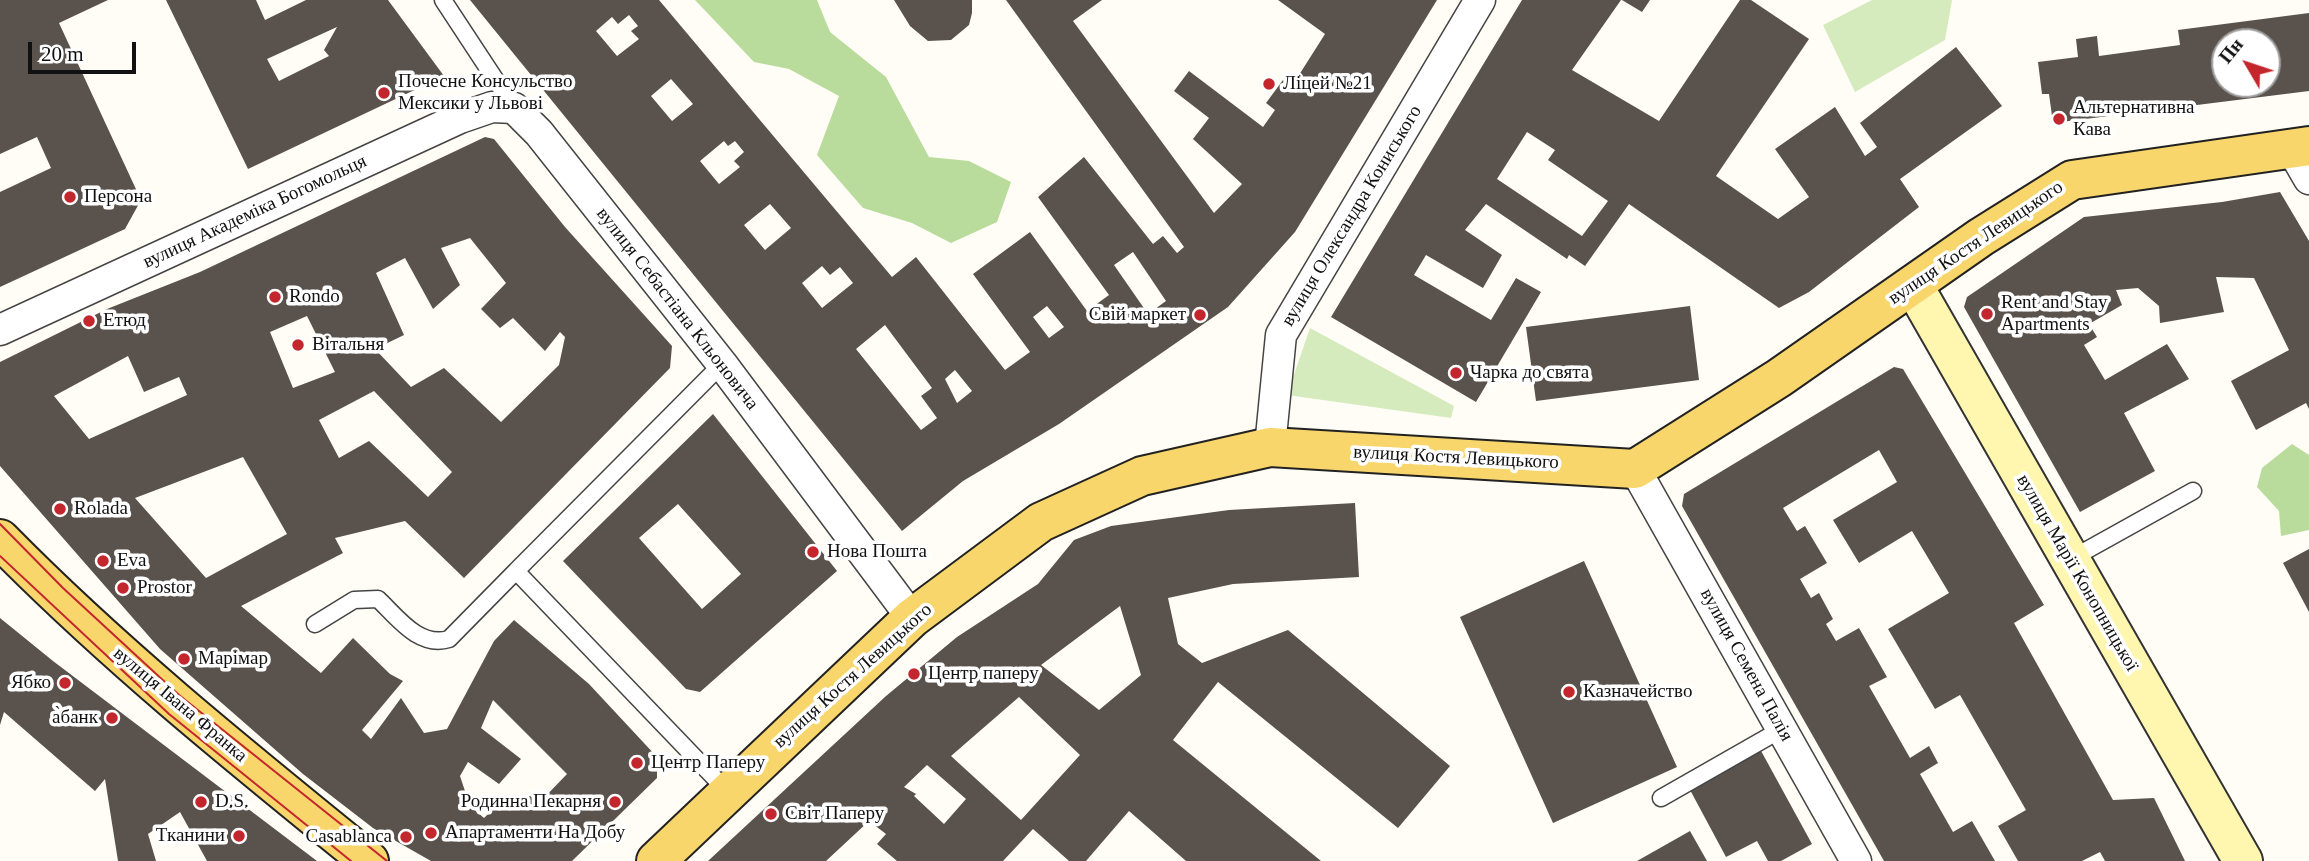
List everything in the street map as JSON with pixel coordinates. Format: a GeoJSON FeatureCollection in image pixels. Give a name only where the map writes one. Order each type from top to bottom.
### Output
{"type":"FeatureCollection","features":[{"type":"Feature","properties":{"kind":"main road","name":"вулиця Костя Левицького"},"geometry":{"type":"LineString","coordinates":[[656,861],[912,618],[1041,522],[1142,476],[1270,447],[1635,469],[1779,378],[1981,237],[2072,180],[2303,157]]}},
{"type":"Feature","properties":{"kind":"main road","name":"вулиця Івана Франка"},"geometry":{"type":"LineString","coordinates":[[0,539],[143,675],[369,861]]}},
{"type":"Feature","properties":{"kind":"street","name":"вулиця Олександра Кониського"},"geometry":{"type":"LineString","coordinates":[[1270,447],[1281,335],[1480,0]]}},
{"type":"Feature","properties":{"kind":"street","name":"вулиця Академіка Богомольця"},"geometry":{"type":"LineString","coordinates":[[0,330],[460,118],[492,107],[514,108]]}},
{"type":"Feature","properties":{"kind":"street","name":"вулиця Себастіана Кльоновича"},"geometry":{"type":"LineString","coordinates":[[514,108],[539,133],[722,364],[912,618]]}},
{"type":"Feature","properties":{"kind":"street","name":"вулиця Марії Конопницької"},"geometry":{"type":"LineString","coordinates":[[1913,285],[2243,861]]}},
{"type":"Feature","properties":{"kind":"street","name":"вулиця Семена Палія"},"geometry":{"type":"LineString","coordinates":[[1635,469],[1856,861]]}},
{"type":"Feature","properties":{"kind":"lane","name":"вулиця Себастіана Кльоновича"},"geometry":{"type":"LineString","coordinates":[[443,0],[514,108]]}},
{"type":"Feature","properties":{"kind":"lane"},"geometry":{"type":"LineString","coordinates":[[315,624],[355,600],[378,599],[421,638],[437,643],[449,639],[722,364]]}},
{"type":"Feature","properties":{"kind":"lane"},"geometry":{"type":"LineString","coordinates":[[2069,559],[2193,491]]}},
{"type":"Feature","properties":{"kind":"lane"},"geometry":{"type":"LineString","coordinates":[[516,571],[728,792]]}},
{"type":"Feature","properties":{"kind":"lane"},"geometry":{"type":"LineString","coordinates":[[1661,798],[1782,729]]}},
{"type":"Feature","properties":{"kind":"green space"},"geometry":{"type":"Polygon","coordinates":[[[695,0],[817,0],[830,32],[886,77],[929,157],[969,161],[1011,182],[997,222],[951,243],[912,223],[863,208],[817,155],[839,96],[789,69],[754,62],[695,0]]]}},
{"type":"Feature","properties":{"kind":"green space"},"geometry":{"type":"Polygon","coordinates":[[[1872,0],[1952,0],[1945,40],[1855,92],[1823,25],[1872,0]]]}},
{"type":"Feature","properties":{"kind":"green space"},"geometry":{"type":"Polygon","coordinates":[[[1310,328],[1454,406],[1451,418],[1287,395],[1310,328]]]}},
{"type":"Feature","properties":{"kind":"green space"},"geometry":{"type":"Polygon","coordinates":[[[2292,444],[2309,455],[2309,530],[2281,536],[2279,511],[2257,487],[2262,468],[2292,444]]]}},
{"type":"Feature","properties":{"kind":"building"},"geometry":{"type":"Polygon","coordinates":[[[0,0],[108,0],[59,23],[141,200],[125,229],[0,287],[0,192],[51,168],[37,137],[0,154],[0,0]]]}},
{"type":"Feature","properties":{"kind":"building"},"geometry":{"type":"Polygon","coordinates":[[[166,0],[256,0],[265,20],[306,0],[388,0],[444,76],[248,169],[166,0]],[[337,27],[267,59],[279,81],[329,56],[324,50],[337,27]]]}},
{"type":"Feature","properties":{"kind":"building"},"geometry":{"type":"Polygon","coordinates":[[[470,0],[659,0],[892,277],[916,257],[1005,370],[1030,352],[973,274],[1030,232],[1087,311],[1109,295],[1038,197],[1084,157],[1153,244],[1163,236],[1177,253],[1184,247],[1006,0],[1102,0],[1073,21],[1214,213],[1242,184],[1193,139],[1209,118],[1174,91],[1189,71],[1263,127],[1275,110],[1266,103],[1283,80],[1292,86],[1325,34],[1278,0],[1437,0],[1295,232],[1228,307],[1059,424],[963,481],[902,531],[470,0]],[[629,15],[618,24],[612,17],[596,31],[617,56],[639,39],[631,31],[638,26],[629,15]],[[671,79],[651,96],[672,121],[693,104],[671,79]],[[724,141],[700,161],[719,184],[740,167],[734,161],[744,152],[735,141],[728,146],[724,141]],[[770,204],[744,225],[765,250],[791,228],[770,204]],[[1133,252],[1114,265],[1148,314],[1166,301],[1133,252]],[[822,266],[802,283],[822,308],[853,283],[840,267],[830,275],[822,266]],[[1047,306],[1033,317],[1049,338],[1064,327],[1047,306]],[[885,325],[856,349],[921,430],[937,418],[921,396],[932,388],[885,325]],[[955,370],[945,379],[957,403],[972,391],[955,370]]]}},
{"type":"Feature","properties":{"kind":"building"},"geometry":{"type":"Polygon","coordinates":[[[894,0],[972,0],[972,13],[969,25],[951,40],[928,41],[910,26],[894,0]]]}},
{"type":"Feature","properties":{"kind":"building"},"geometry":{"type":"Polygon","coordinates":[[[1522,0],[1621,0],[1572,70],[1659,121],[1740,0],[1751,0],[1809,39],[1716,176],[1778,219],[1809,197],[1775,149],[1835,107],[1865,156],[1877,147],[1860,123],[1956,47],[2002,106],[1900,179],[1919,207],[1809,292],[1779,308],[1629,204],[1585,266],[1569,255],[1567,259],[1486,204],[1465,230],[1502,255],[1483,288],[1426,255],[1414,275],[1491,320],[1516,278],[1541,292],[1476,402],[1331,317],[1522,0]],[[1527,132],[1497,179],[1582,236],[1608,201],[1548,160],[1555,150],[1527,132]]]}},
{"type":"Feature","properties":{"kind":"building"},"geometry":{"type":"Polygon","coordinates":[[[1622,0],[1650,0],[1642,12],[1622,0]]]}},
{"type":"Feature","properties":{"kind":"building"},"geometry":{"type":"Polygon","coordinates":[[[2309,13],[2309,91],[2281,94],[2281,28],[2211,28],[2211,98],[2253,98],[2053,123],[2049,94],[2042,94],[2038,62],[2078,57],[2076,39],[2097,36],[2099,56],[2180,45],[2178,30],[2309,13]]]}},
{"type":"Feature","properties":{"kind":"building"},"geometry":{"type":"Polygon","coordinates":[[[485,137],[494,139],[565,227],[672,346],[670,368],[464,578],[405,521],[335,538],[343,553],[241,606],[321,673],[353,638],[390,674],[403,681],[362,730],[371,739],[401,698],[424,733],[447,729],[494,641],[514,620],[589,684],[657,757],[657,778],[572,861],[431,861],[373,828],[303,774],[160,649],[0,466],[0,362],[107,309],[200,272],[485,137]],[[470,238],[441,248],[460,285],[433,309],[405,258],[376,273],[404,335],[375,349],[411,387],[444,368],[501,422],[559,365],[565,337],[560,332],[545,351],[513,318],[500,328],[481,309],[506,283],[470,238]],[[307,316],[270,332],[293,388],[335,372],[307,316]],[[128,356],[54,396],[89,439],[187,395],[179,377],[144,392],[128,356]],[[374,391],[319,420],[339,458],[369,441],[428,497],[452,472],[374,391]],[[243,457],[135,498],[206,578],[287,534],[243,457]],[[493,700],[481,728],[521,759],[499,784],[468,762],[460,776],[470,806],[484,818],[499,803],[504,809],[518,806],[532,794],[540,802],[567,774],[493,700]]]}},
{"type":"Feature","properties":{"kind":"building"},"geometry":{"type":"Polygon","coordinates":[[[2280,192],[2309,241],[2309,409],[2306,403],[2256,430],[2231,381],[2289,350],[2254,278],[2216,277],[2224,312],[2160,323],[2159,306],[2138,288],[2116,290],[2122,305],[2089,324],[2097,337],[2084,345],[2105,380],[2167,344],[2189,379],[2124,413],[2155,471],[2080,512],[1964,307],[1967,297],[2084,217],[2222,202],[2280,192]]]}},
{"type":"Feature","properties":{"kind":"building"},"geometry":{"type":"Polygon","coordinates":[[[1690,306],[1699,380],[1536,401],[1526,327],[1690,306]]]}},
{"type":"Feature","properties":{"kind":"building"},"geometry":{"type":"Polygon","coordinates":[[[1894,367],[1903,369],[2044,605],[2014,623],[2113,800],[2154,798],[2185,861],[2105,861],[2100,852],[2082,861],[2018,861],[1998,826],[2026,810],[1960,695],[1935,709],[1888,629],[1949,593],[1912,531],[1859,563],[1833,520],[1897,482],[1879,450],[1783,508],[1797,531],[1805,526],[1827,563],[1800,579],[1811,598],[1819,593],[1833,619],[1826,624],[1836,641],[1859,628],[1887,677],[1869,686],[1910,758],[1929,746],[1938,763],[1920,774],[1953,832],[1972,821],[1995,861],[1884,861],[1682,506],[1684,494],[1894,367]]]}},
{"type":"Feature","properties":{"kind":"building"},"geometry":{"type":"Polygon","coordinates":[[[713,414],[837,571],[700,692],[686,689],[563,561],[713,414]],[[678,504],[639,538],[702,609],[741,574],[678,504]]]}},
{"type":"Feature","properties":{"kind":"building"},"geometry":{"type":"Polygon","coordinates":[[[1355,503],[1359,577],[1233,584],[1168,598],[1178,644],[1202,663],[1288,630],[1450,766],[1398,828],[1218,682],[1173,740],[1321,861],[1186,861],[1129,811],[1086,861],[1069,861],[1033,829],[1003,861],[897,861],[877,844],[886,834],[869,821],[826,861],[708,861],[886,696],[957,637],[1038,584],[1074,540],[1111,526],[1229,510],[1355,503]],[[1120,606],[1041,665],[1099,710],[1141,675],[1120,606]],[[1019,697],[951,756],[1021,820],[1080,755],[1019,697]],[[927,765],[904,787],[916,794],[914,796],[944,824],[966,799],[927,765]]]}},
{"type":"Feature","properties":{"kind":"building"},"geometry":{"type":"Polygon","coordinates":[[[2309,549],[2309,612],[2283,563],[2309,549]]]}},
{"type":"Feature","properties":{"kind":"building","name":"Казначейство"},"geometry":{"type":"Polygon","coordinates":[[[1584,561],[1677,767],[1553,823],[1460,617],[1584,561]]]}},
{"type":"Feature","properties":{"kind":"building"},"geometry":{"type":"Polygon","coordinates":[[[0,618],[317,861],[207,861],[180,812],[148,834],[156,861],[118,861],[105,779],[95,791],[4,712],[0,725],[0,618]]]}},
{"type":"Feature","properties":{"kind":"building"},"geometry":{"type":"Polygon","coordinates":[[[1760,749],[1812,844],[1781,861],[1768,861],[1757,841],[1726,857],[1689,788],[1760,749]]]}},
{"type":"Feature","properties":{"kind":"building"},"geometry":{"type":"Polygon","coordinates":[[[1690,831],[1707,861],[1637,861],[1690,831]]]}},
{"type":"Feature","properties":{"kind":"tram line"},"geometry":{"type":"LineString","coordinates":[[0,524],[63,588],[179,695],[387,861]]}},
{"type":"Feature","properties":{"kind":"tram line"},"geometry":{"type":"LineString","coordinates":[[0,556],[169,714],[351,861]]}},
{"type":"Feature","properties":{"kind":"place","name":"Ліцей №21"},"geometry":{"type":"Point","coordinates":[1269,84]}},
{"type":"Feature","properties":{"kind":"place","name":"Почесне Консульство Мексики у Львові"},"geometry":{"type":"Point","coordinates":[384,93]}},
{"type":"Feature","properties":{"kind":"place","name":"Альтернативна Кава"},"geometry":{"type":"Point","coordinates":[2059,119]}},
{"type":"Feature","properties":{"kind":"place","name":"Персона"},"geometry":{"type":"Point","coordinates":[70,197]}},
{"type":"Feature","properties":{"kind":"place","name":"Rondo"},"geometry":{"type":"Point","coordinates":[275,297]}},
{"type":"Feature","properties":{"kind":"place","name":"Rent and Stay Apartments"},"geometry":{"type":"Point","coordinates":[1987,314]}},
{"type":"Feature","properties":{"kind":"place","name":"Свiй маркет"},"geometry":{"type":"Point","coordinates":[1200,315]}},
{"type":"Feature","properties":{"kind":"place","name":"Етюд"},"geometry":{"type":"Point","coordinates":[89,321]}},
{"type":"Feature","properties":{"kind":"place","name":"Вітальня"},"geometry":{"type":"Point","coordinates":[298,345]}},
{"type":"Feature","properties":{"kind":"place","name":"Чарка до свята"},"geometry":{"type":"Point","coordinates":[1456,373]}},
{"type":"Feature","properties":{"kind":"place","name":"Rolada"},"geometry":{"type":"Point","coordinates":[60,509]}},
{"type":"Feature","properties":{"kind":"place","name":"Нова Пошта"},"geometry":{"type":"Point","coordinates":[813,552]}},
{"type":"Feature","properties":{"kind":"place","name":"Eva"},"geometry":{"type":"Point","coordinates":[103,561]}},
{"type":"Feature","properties":{"kind":"place","name":"Prostor"},"geometry":{"type":"Point","coordinates":[123,588]}},
{"type":"Feature","properties":{"kind":"place","name":"Марімар"},"geometry":{"type":"Point","coordinates":[184,659]}},
{"type":"Feature","properties":{"kind":"place","name":"Центр паперу"},"geometry":{"type":"Point","coordinates":[914,674]}},
{"type":"Feature","properties":{"kind":"place","name":"Ябко"},"geometry":{"type":"Point","coordinates":[65,683]}},
{"type":"Feature","properties":{"kind":"place","name":"Казначейство"},"geometry":{"type":"Point","coordinates":[1569,692]}},
{"type":"Feature","properties":{"kind":"place","name":"а̀банк"},"geometry":{"type":"Point","coordinates":[112,718]}},
{"type":"Feature","properties":{"kind":"place","name":"Центр Паперу"},"geometry":{"type":"Point","coordinates":[637,763]}},
{"type":"Feature","properties":{"kind":"place","name":"D.S."},"geometry":{"type":"Point","coordinates":[201,802]}},
{"type":"Feature","properties":{"kind":"place","name":"Родинна Пекарня"},"geometry":{"type":"Point","coordinates":[615,802]}},
{"type":"Feature","properties":{"kind":"place","name":"Світ Паперу"},"geometry":{"type":"Point","coordinates":[771,814]}},
{"type":"Feature","properties":{"kind":"place","name":"Апартаменти На Добу"},"geometry":{"type":"Point","coordinates":[431,833]}},
{"type":"Feature","properties":{"kind":"place","name":"Тканини"},"geometry":{"type":"Point","coordinates":[239,836]}},
{"type":"Feature","properties":{"kind":"place","name":"Casablanca"},"geometry":{"type":"Point","coordinates":[406,837]}}]}
